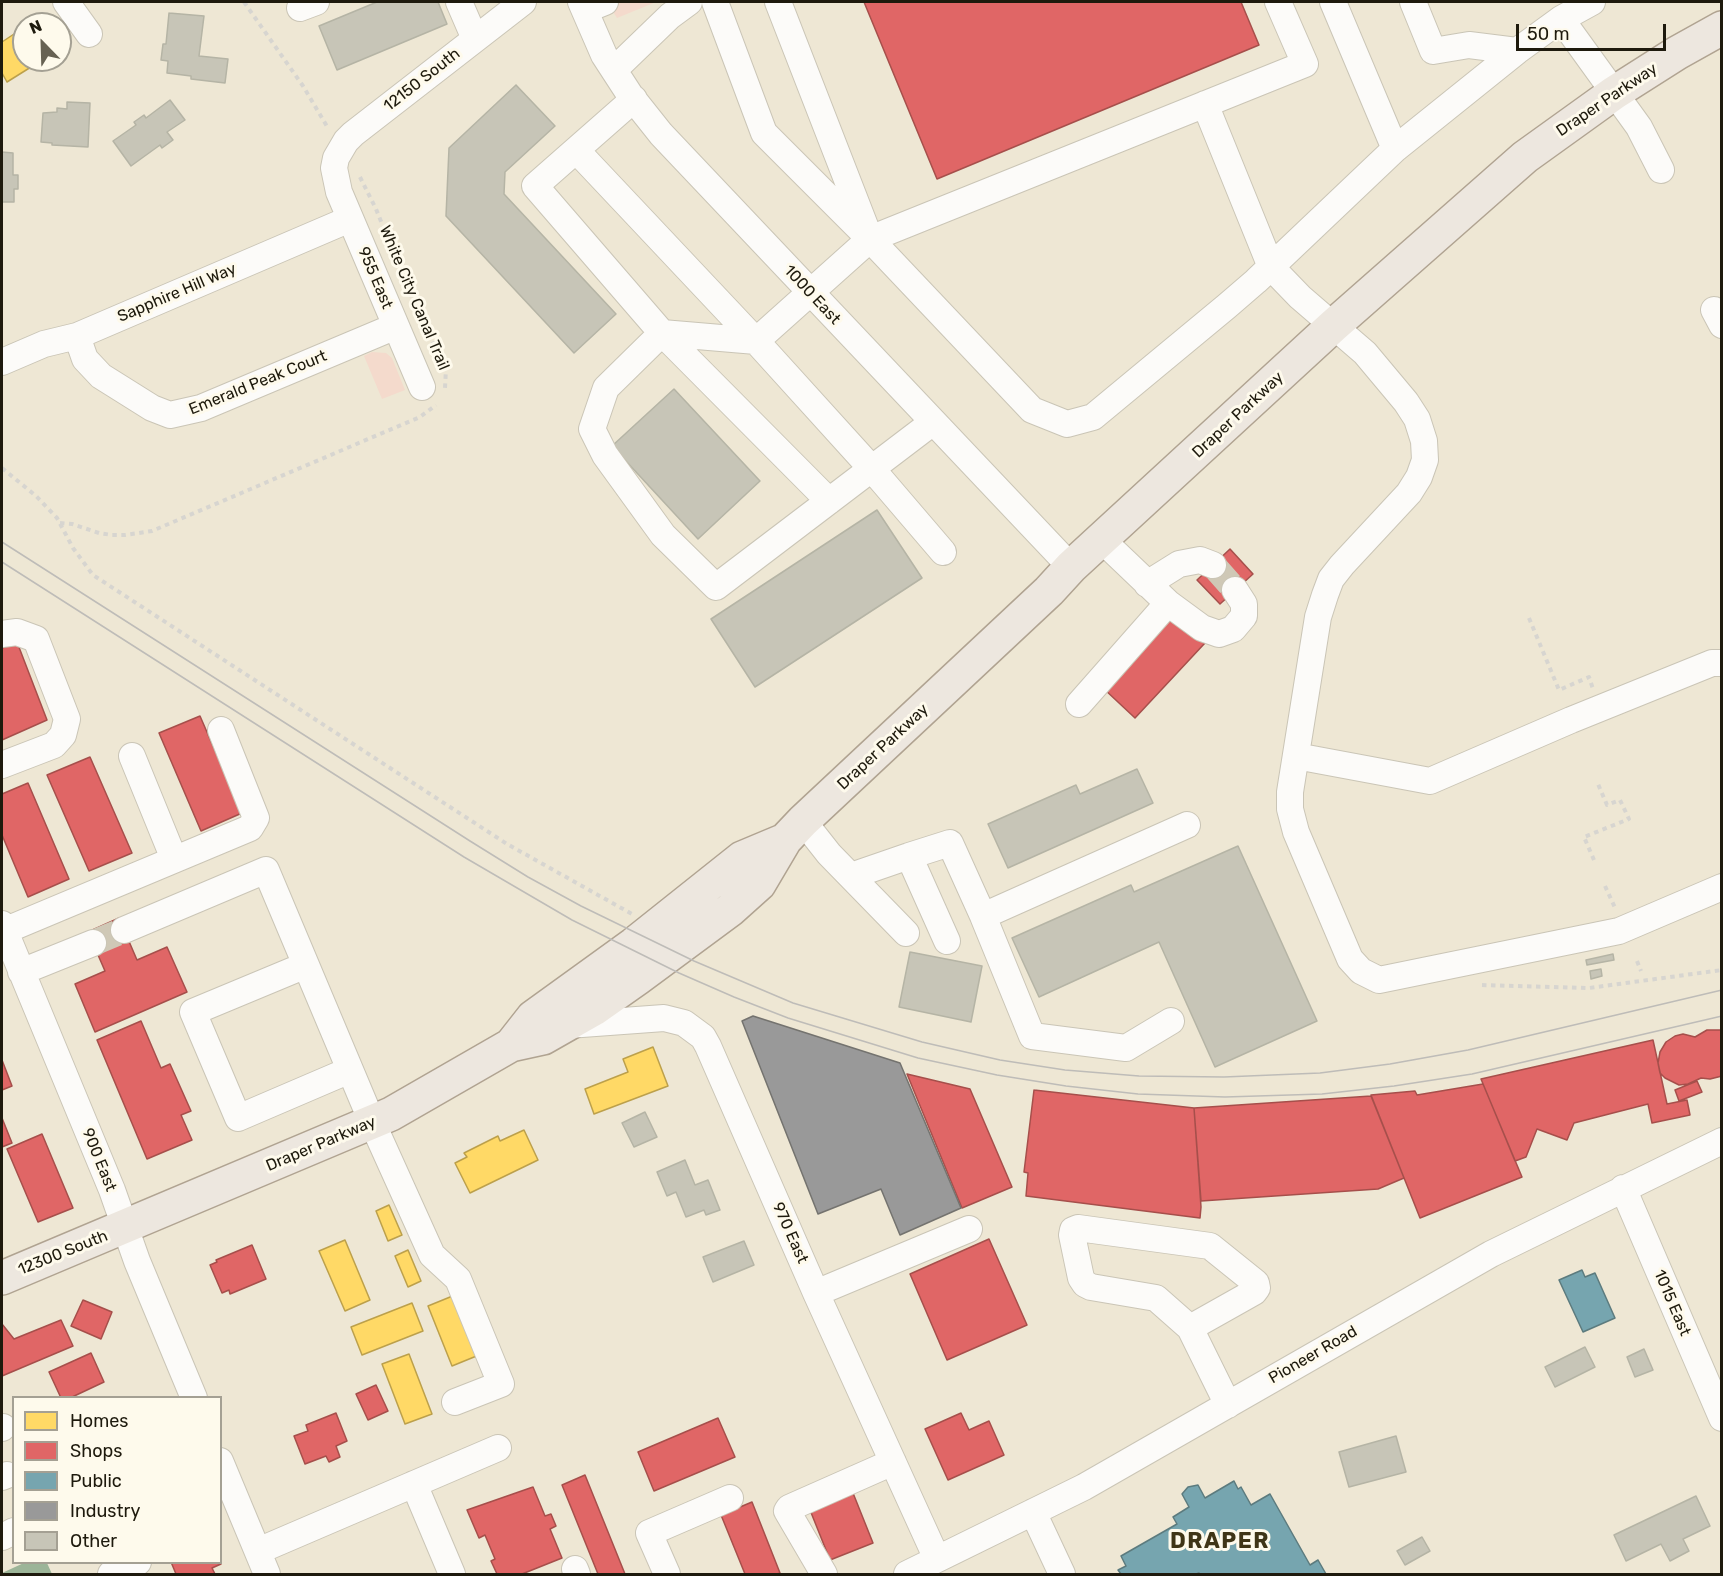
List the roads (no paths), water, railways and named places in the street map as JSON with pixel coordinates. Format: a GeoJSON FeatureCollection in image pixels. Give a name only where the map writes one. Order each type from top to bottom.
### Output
{"type":"FeatureCollection","features":[{"type":"Feature","properties":{"kind":"main road","name":"Draper Parkway"},"geometry":{"type":"LineString","coordinates":[[124,1227],[391,1114],[511,1045],[543,1038],[603,1003],[730,910],[759,884],[794,831],[1049,591],[1071,567],[1333,326],[1525,157],[1614,93],[1722,28]]}},
{"type":"Feature","properties":{"kind":"main road","name":"Draper Parkway"},"geometry":{"type":"LineString","coordinates":[[511,1045],[534,1017],[634,944],[742,858],[794,831]]}},
{"type":"Feature","properties":{"kind":"main road","name":"12300 South"},"geometry":{"type":"LineString","coordinates":[[2,1278],[124,1227]]}},
{"type":"Feature","properties":{"kind":"street"},"geometry":{"type":"LineString","coordinates":[[66,2],[89,34]]}},
{"type":"Feature","properties":{"kind":"street"},"geometry":{"type":"LineString","coordinates":[[459,2],[475,39]]}},
{"type":"Feature","properties":{"kind":"street","name":"12150 South"},"geometry":{"type":"LineString","coordinates":[[338,158],[353,134],[523,2]]}},
{"type":"Feature","properties":{"kind":"street"},"geometry":{"type":"LineString","coordinates":[[614,70],[670,16],[689,2]]}},
{"type":"Feature","properties":{"kind":"street"},"geometry":{"type":"LineString","coordinates":[[715,2],[764,133],[870,238],[1032,410],[1067,424],[1093,417],[1271,267],[1395,149],[1517,51],[1561,19],[1592,2]]}},
{"type":"Feature","properties":{"kind":"street"},"geometry":{"type":"LineString","coordinates":[[778,2],[870,238]]}},
{"type":"Feature","properties":{"kind":"street"},"geometry":{"type":"LineString","coordinates":[[933,422],[716,587],[663,535],[604,455],[592,429],[606,388],[662,333],[756,341],[870,238],[1305,64],[1278,2]]}},
{"type":"Feature","properties":{"kind":"street"},"geometry":{"type":"LineString","coordinates":[[1333,2],[1395,149]]}},
{"type":"Feature","properties":{"kind":"street"},"geometry":{"type":"LineString","coordinates":[[1413,2],[1433,51],[1469,45],[1517,51]]}},
{"type":"Feature","properties":{"kind":"street","name":"1000 East"},"geometry":{"type":"LineString","coordinates":[[590,4],[604,55],[661,134],[1071,567]]}},
{"type":"Feature","properties":{"kind":"street"},"geometry":{"type":"LineString","coordinates":[[1561,19],[1639,127],[1661,170]]}},
{"type":"Feature","properties":{"kind":"street"},"geometry":{"type":"LineString","coordinates":[[634,99],[535,186],[662,333],[829,501]]}},
{"type":"Feature","properties":{"kind":"street"},"geometry":{"type":"LineString","coordinates":[[1205,104],[1271,267],[1300,297],[1365,353],[1406,402],[1417,419],[1424,441],[1425,460],[1419,477],[1409,493],[1331,579],[1318,617],[1296,756],[1290,809],[1296,832],[1350,959],[1361,972],[1379,980],[1619,931],[1722,887]]}},
{"type":"Feature","properties":{"kind":"street"},"geometry":{"type":"LineString","coordinates":[[576,150],[756,341],[872,469],[943,552]]}},
{"type":"Feature","properties":{"kind":"street","name":"955 East"},"geometry":{"type":"LineString","coordinates":[[338,158],[339,192],[350,219],[396,326],[435,393]]}},
{"type":"Feature","properties":{"kind":"street","name":"Sapphire Hill Way"},"geometry":{"type":"LineString","coordinates":[[2,362],[44,344],[76,336],[350,219]]}},
{"type":"Feature","properties":{"kind":"street","name":"Emerald Peak Court"},"geometry":{"type":"LineString","coordinates":[[76,336],[85,359],[101,376],[152,408],[170,415],[201,408],[396,326]]}},
{"type":"Feature","properties":{"kind":"street"},"geometry":{"type":"LineString","coordinates":[[1102,540],[1168,603],[1195,623],[1219,634],[1233,629],[1244,616],[1244,604],[1235,590]]}},
{"type":"Feature","properties":{"kind":"street"},"geometry":{"type":"LineString","coordinates":[[1148,584],[1179,564],[1200,560],[1213,565]]}},
{"type":"Feature","properties":{"kind":"street"},"geometry":{"type":"LineString","coordinates":[[1079,704],[1168,603]]}},
{"type":"Feature","properties":{"kind":"street"},"geometry":{"type":"LineString","coordinates":[[2,634],[17,632],[36,639],[67,719],[63,735],[54,745],[2,765]]}},
{"type":"Feature","properties":{"kind":"street"},"geometry":{"type":"LineString","coordinates":[[1296,756],[1430,780],[1712,663],[1722,663]]}},
{"type":"Feature","properties":{"kind":"street"},"geometry":{"type":"LineString","coordinates":[[3,928],[250,828],[256,818],[221,730]]}},
{"type":"Feature","properties":{"kind":"street"},"geometry":{"type":"LineString","coordinates":[[132,756],[174,860]]}},
{"type":"Feature","properties":{"kind":"street"},"geometry":{"type":"LineString","coordinates":[[983,915],[1187,825]]}},
{"type":"Feature","properties":{"kind":"street"},"geometry":{"type":"LineString","coordinates":[[794,831],[829,854],[906,933]]}},
{"type":"Feature","properties":{"kind":"street"},"geometry":{"type":"LineString","coordinates":[[851,876],[950,843],[983,915],[1032,1036],[1126,1048],[1171,1021]]}},
{"type":"Feature","properties":{"kind":"street"},"geometry":{"type":"LineString","coordinates":[[909,856],[947,941]]}},
{"type":"Feature","properties":{"kind":"street"},"geometry":{"type":"LineString","coordinates":[[124,930],[266,870],[350,1071],[432,1255],[458,1279],[501,1383],[455,1402]]}},
{"type":"Feature","properties":{"kind":"street","name":"900 East"},"geometry":{"type":"LineString","coordinates":[[3,928],[13,965],[112,1190],[124,1227],[193,1396]]}},
{"type":"Feature","properties":{"kind":"street"},"geometry":{"type":"LineString","coordinates":[[13,965],[93,943]]}},
{"type":"Feature","properties":{"kind":"street"},"geometry":{"type":"LineString","coordinates":[[306,964],[193,1012],[238,1118],[350,1071]]}},
{"type":"Feature","properties":{"kind":"street","name":"970 East"},"geometry":{"type":"LineString","coordinates":[[565,1025],[664,1018],[684,1023],[696,1031],[708,1046],[893,1462],[923,1568]]}},
{"type":"Feature","properties":{"kind":"street","name":"Pioneer Road"},"geometry":{"type":"LineString","coordinates":[[923,1568],[1084,1487],[1491,1254],[1722,1141]]}},
{"type":"Feature","properties":{"kind":"street","name":"1015 East"},"geometry":{"type":"LineString","coordinates":[[1623,1188],[1722,1418]]}},
{"type":"Feature","properties":{"kind":"street"},"geometry":{"type":"LineString","coordinates":[[1190,1328],[1254,1292],[1257,1288],[1256,1283],[1210,1246],[1078,1228],[1073,1230],[1072,1235],[1081,1278],[1085,1284],[1156,1298],[1190,1328],[1228,1405]]}},
{"type":"Feature","properties":{"kind":"street"},"geometry":{"type":"LineString","coordinates":[[816,1293],[969,1229]]}},
{"type":"Feature","properties":{"kind":"street"},"geometry":{"type":"LineString","coordinates":[[258,1551],[498,1448]]}},
{"type":"Feature","properties":{"kind":"street"},"geometry":{"type":"LineString","coordinates":[[824,1575],[787,1511],[789,1508],[893,1462]]}},
{"type":"Feature","properties":{"kind":"street"},"geometry":{"type":"LineString","coordinates":[[222,1466],[267,1575]]}},
{"type":"Feature","properties":{"kind":"street"},"geometry":{"type":"LineString","coordinates":[[414,1484],[452,1575]]}},
{"type":"Feature","properties":{"kind":"street"},"geometry":{"type":"LineString","coordinates":[[668,1575],[649,1533],[730,1498]]}},
{"type":"Feature","properties":{"kind":"street"},"geometry":{"type":"LineString","coordinates":[[1033,1512],[1062,1575]]}},
{"type":"Feature","properties":{"kind":"street"},"geometry":{"type":"LineString","coordinates":[[111,1575],[136,1564]]}},
{"type":"Feature","properties":{"kind":"tunnel"},"geometry":{"type":"LineString","coordinates":[[1213,565],[1235,590]]}},
{"type":"Feature","properties":{"kind":"tunnel"},"geometry":{"type":"LineString","coordinates":[[93,943],[124,930]]}},
{"type":"Feature","properties":{"kind":"tram line"},"geometry":{"type":"LineString","coordinates":[[2,542],[470,841],[581,906],[694,961],[793,1003],[922,1042],[1000,1060],[1065,1070],[1139,1076],[1224,1077],[1320,1073],[1390,1064],[1468,1050],[1722,990]]}},
{"type":"Feature","properties":{"kind":"tram line"},"geometry":{"type":"LineString","coordinates":[[2,562],[464,857],[572,920],[679,973],[734,997],[788,1018],[918,1058],[997,1075],[1138,1094],[1225,1097],[1322,1094],[1472,1074],[1722,1016]]}},
{"type":"Feature","properties":{"kind":"district","name":"DRAPER"},"geometry":{"type":"Point","coordinates":[1220,1542]}}]}
